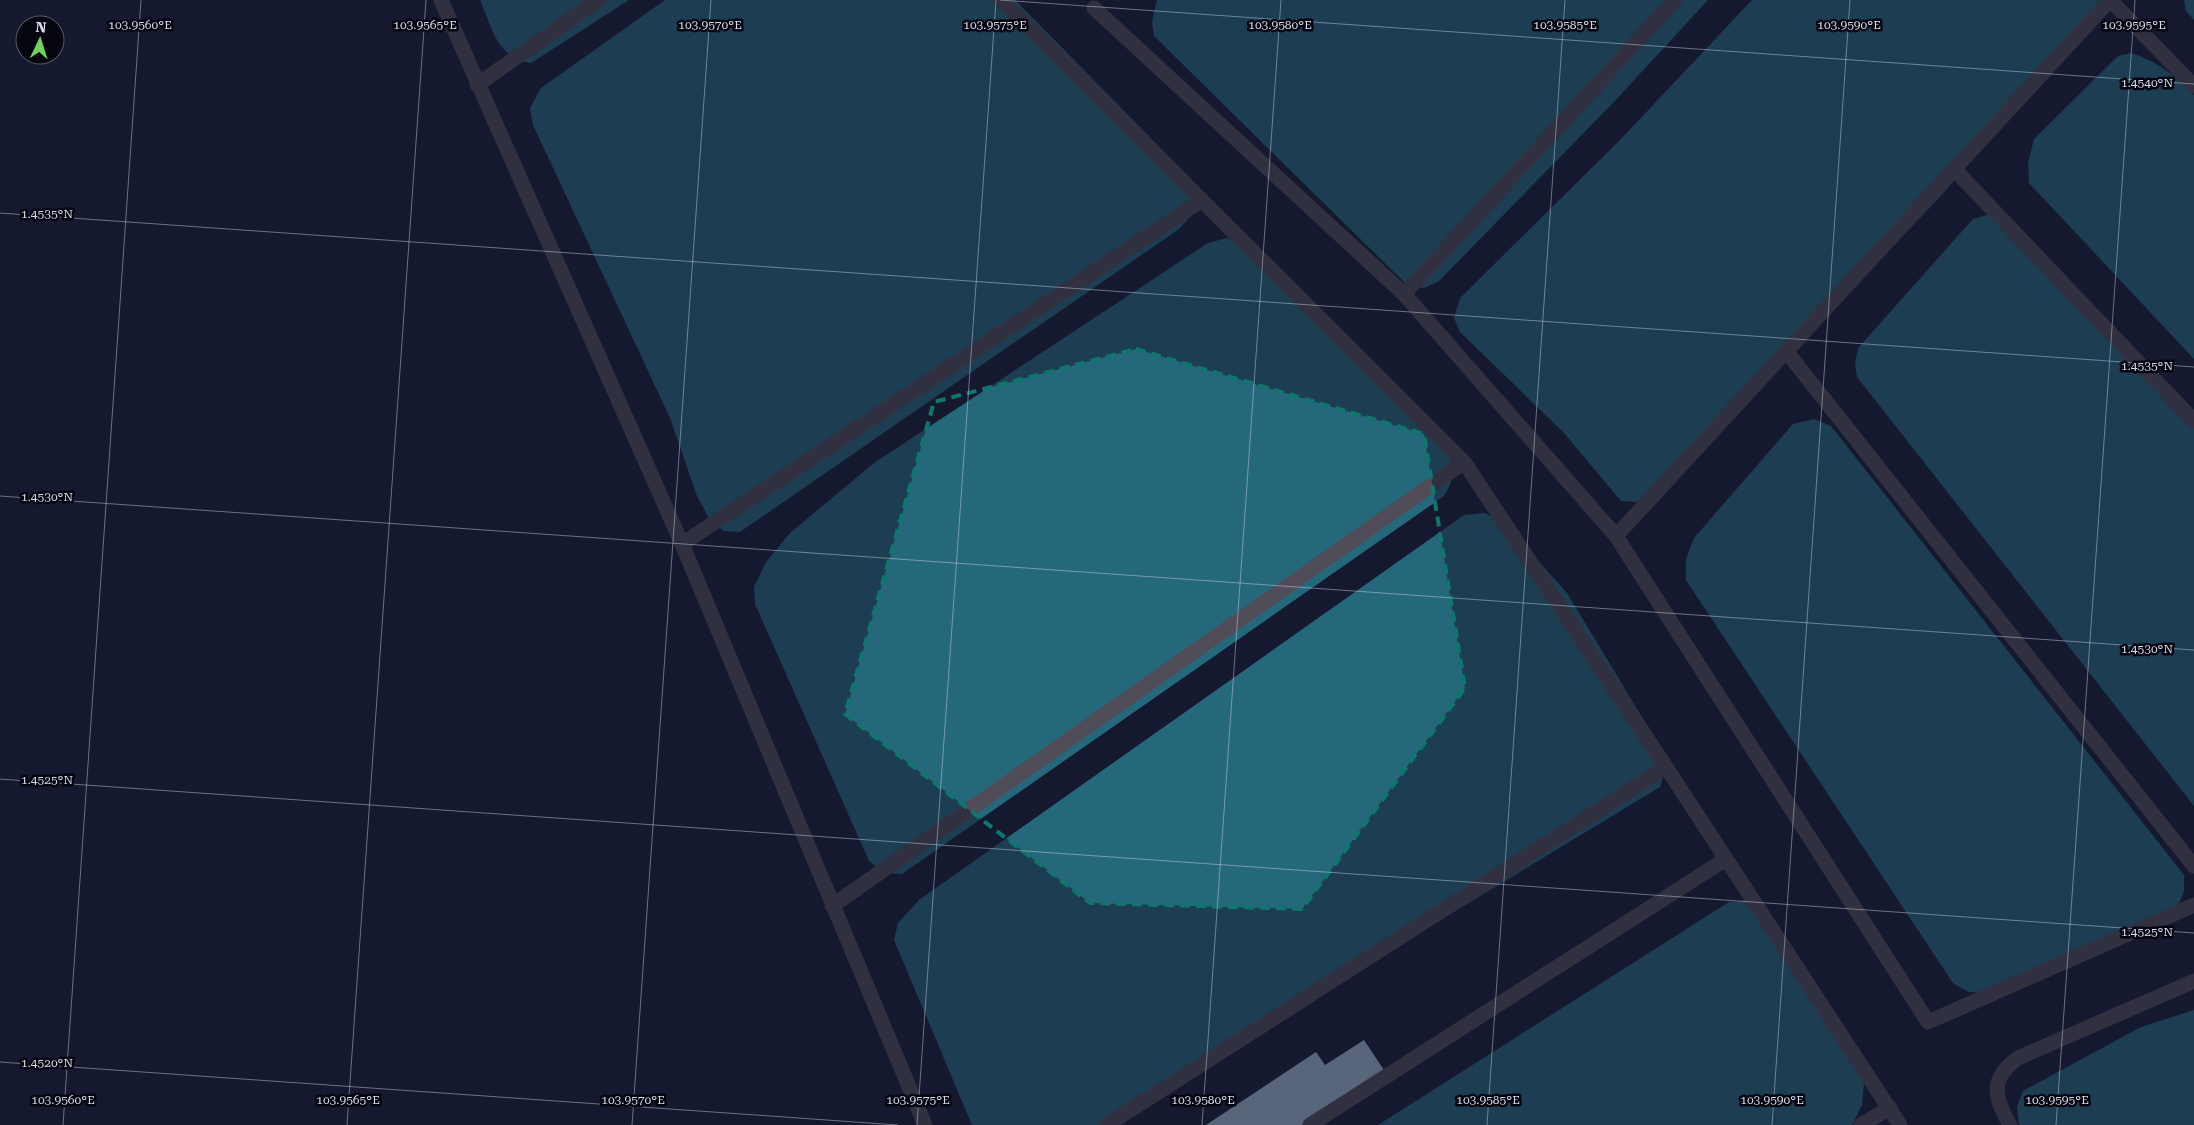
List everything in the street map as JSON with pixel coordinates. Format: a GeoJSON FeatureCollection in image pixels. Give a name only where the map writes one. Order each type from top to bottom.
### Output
{"type":"FeatureCollection","features":[{"type":"Feature","properties":{"kind":"lane"},"geometry":{"type":"LineString","coordinates":[[441,0],[477,85],[682,544],[925,1125]]}},
{"type":"Feature","properties":{"kind":"lane"},"geometry":{"type":"LineString","coordinates":[[477,85],[598,0]]}},
{"type":"Feature","properties":{"kind":"lane"},"geometry":{"type":"LineString","coordinates":[[1001,0],[1464,462],[1900,1125]]}},
{"type":"Feature","properties":{"kind":"lane"},"geometry":{"type":"LineString","coordinates":[[1404,294],[1675,0]]}},
{"type":"Feature","properties":{"kind":"lane"},"geometry":{"type":"LineString","coordinates":[[1616,536],[2110,0],[2194,86]]}},
{"type":"Feature","properties":{"kind":"lane"},"geometry":{"type":"LineString","coordinates":[[1095,3],[1404,294],[1616,536],[1928,1022],[2194,904]]}},
{"type":"Feature","properties":{"kind":"lane"},"geometry":{"type":"LineString","coordinates":[[1954,169],[2194,421]]}},
{"type":"Feature","properties":{"kind":"lane"},"geometry":{"type":"LineString","coordinates":[[682,544],[1202,200]]}},
{"type":"Feature","properties":{"kind":"lane"},"geometry":{"type":"LineString","coordinates":[[1786,351],[2194,866]]}},
{"type":"Feature","properties":{"kind":"lane"},"geometry":{"type":"LineString","coordinates":[[832,906],[1464,462]]}},
{"type":"Feature","properties":{"kind":"lane"},"geometry":{"type":"LineString","coordinates":[[1108,1125],[1666,767]]}},
{"type":"Feature","properties":{"kind":"lane"},"geometry":{"type":"LineString","coordinates":[[1310,1125],[1726,859]]}},
{"type":"Feature","properties":{"kind":"lane"},"geometry":{"type":"LineString","coordinates":[[2010,1125],[1996,1094],[1998,1080],[2006,1067],[2018,1058],[2194,981]]}},
{"type":"Feature","properties":{"kind":"lane"},"geometry":{"type":"LineString","coordinates":[[1860,1125],[1890,1108]]}},
{"type":"Feature","properties":{"kind":"highlighted area"},"geometry":{"type":"Polygon","coordinates":[[[1136,349],[1424,434],[1465,688],[1302,909],[1090,903],[845,714],[934,402],[1136,349]]]}},
{"type":"Feature","properties":{"kind":"water"},"geometry":{"type":"Polygon","coordinates":[[[480,0],[629,0],[531,63],[510,55],[503,48],[492,31],[480,0]]]}},
{"type":"Feature","properties":{"kind":"water"},"geometry":{"type":"Polygon","coordinates":[[[665,0],[1015,0],[1192,180],[1195,195],[1194,207],[1189,218],[1179,229],[740,532],[724,531],[710,520],[697,496],[670,418],[533,125],[530,108],[541,88],[665,0]]]}},
{"type":"Feature","properties":{"kind":"water"},"geometry":{"type":"Polygon","coordinates":[[[1157,0],[1708,0],[1613,103],[1438,282],[1424,288],[1406,284],[1154,36],[1152,21],[1157,0]]]}},
{"type":"Feature","properties":{"kind":"water"},"geometry":{"type":"Polygon","coordinates":[[[1752,0],[2110,0],[1938,199],[1652,497],[1635,502],[1621,501],[1564,433],[1460,332],[1454,318],[1460,298],[1621,139],[1752,0]]]}},
{"type":"Feature","properties":{"kind":"water"},"geometry":{"type":"Polygon","coordinates":[[[2184,0],[2194,0],[2194,20],[2186,11],[2184,0]]]}},
{"type":"Feature","properties":{"kind":"water"},"geometry":{"type":"Polygon","coordinates":[[[2131,53],[2166,70],[2194,95],[2194,359],[2029,183],[2028,163],[2034,139],[2118,56],[2131,53]]]}},
{"type":"Feature","properties":{"kind":"water"},"geometry":{"type":"Polygon","coordinates":[[[1987,215],[2004,220],[2194,410],[2194,806],[1857,377],[1855,363],[1858,348],[1973,219],[1987,215]]]}},
{"type":"Feature","properties":{"kind":"water"},"geometry":{"type":"Polygon","coordinates":[[[1227,238],[1244,242],[1448,450],[1453,473],[1448,489],[1444,496],[902,874],[884,873],[869,861],[755,604],[754,587],[766,562],[790,533],[874,463],[1208,243],[1227,238]]]}},
{"type":"Feature","properties":{"kind":"water"},"geometry":{"type":"Polygon","coordinates":[[[1814,419],[1831,426],[2184,875],[2184,891],[2176,911],[1992,993],[1968,992],[1953,983],[1686,580],[1686,559],[1694,538],[1793,424],[1814,419]]]}},
{"type":"Feature","properties":{"kind":"water"},"geometry":{"type":"Polygon","coordinates":[[[1485,513],[1503,522],[1567,593],[1663,752],[1666,766],[1660,787],[1102,1125],[972,1125],[894,940],[898,923],[919,900],[1464,515],[1485,513]]]}},
{"type":"Feature","properties":{"kind":"water"},"geometry":{"type":"Polygon","coordinates":[[[1746,901],[1864,1082],[1862,1105],[1852,1125],[1378,1125],[1729,902],[1746,901]]]}},
{"type":"Feature","properties":{"kind":"water"},"geometry":{"type":"Polygon","coordinates":[[[2194,1010],[2194,1125],[2019,1125],[2017,1107],[2023,1091],[2141,1027],[2194,1010]]]}},
{"type":"Feature","properties":{"kind":"building"},"geometry":{"type":"Polygon","coordinates":[[[1364,1040],[1388,1076],[1314,1125],[1206,1125],[1316,1052],[1325,1065],[1364,1040]]]}}]}
